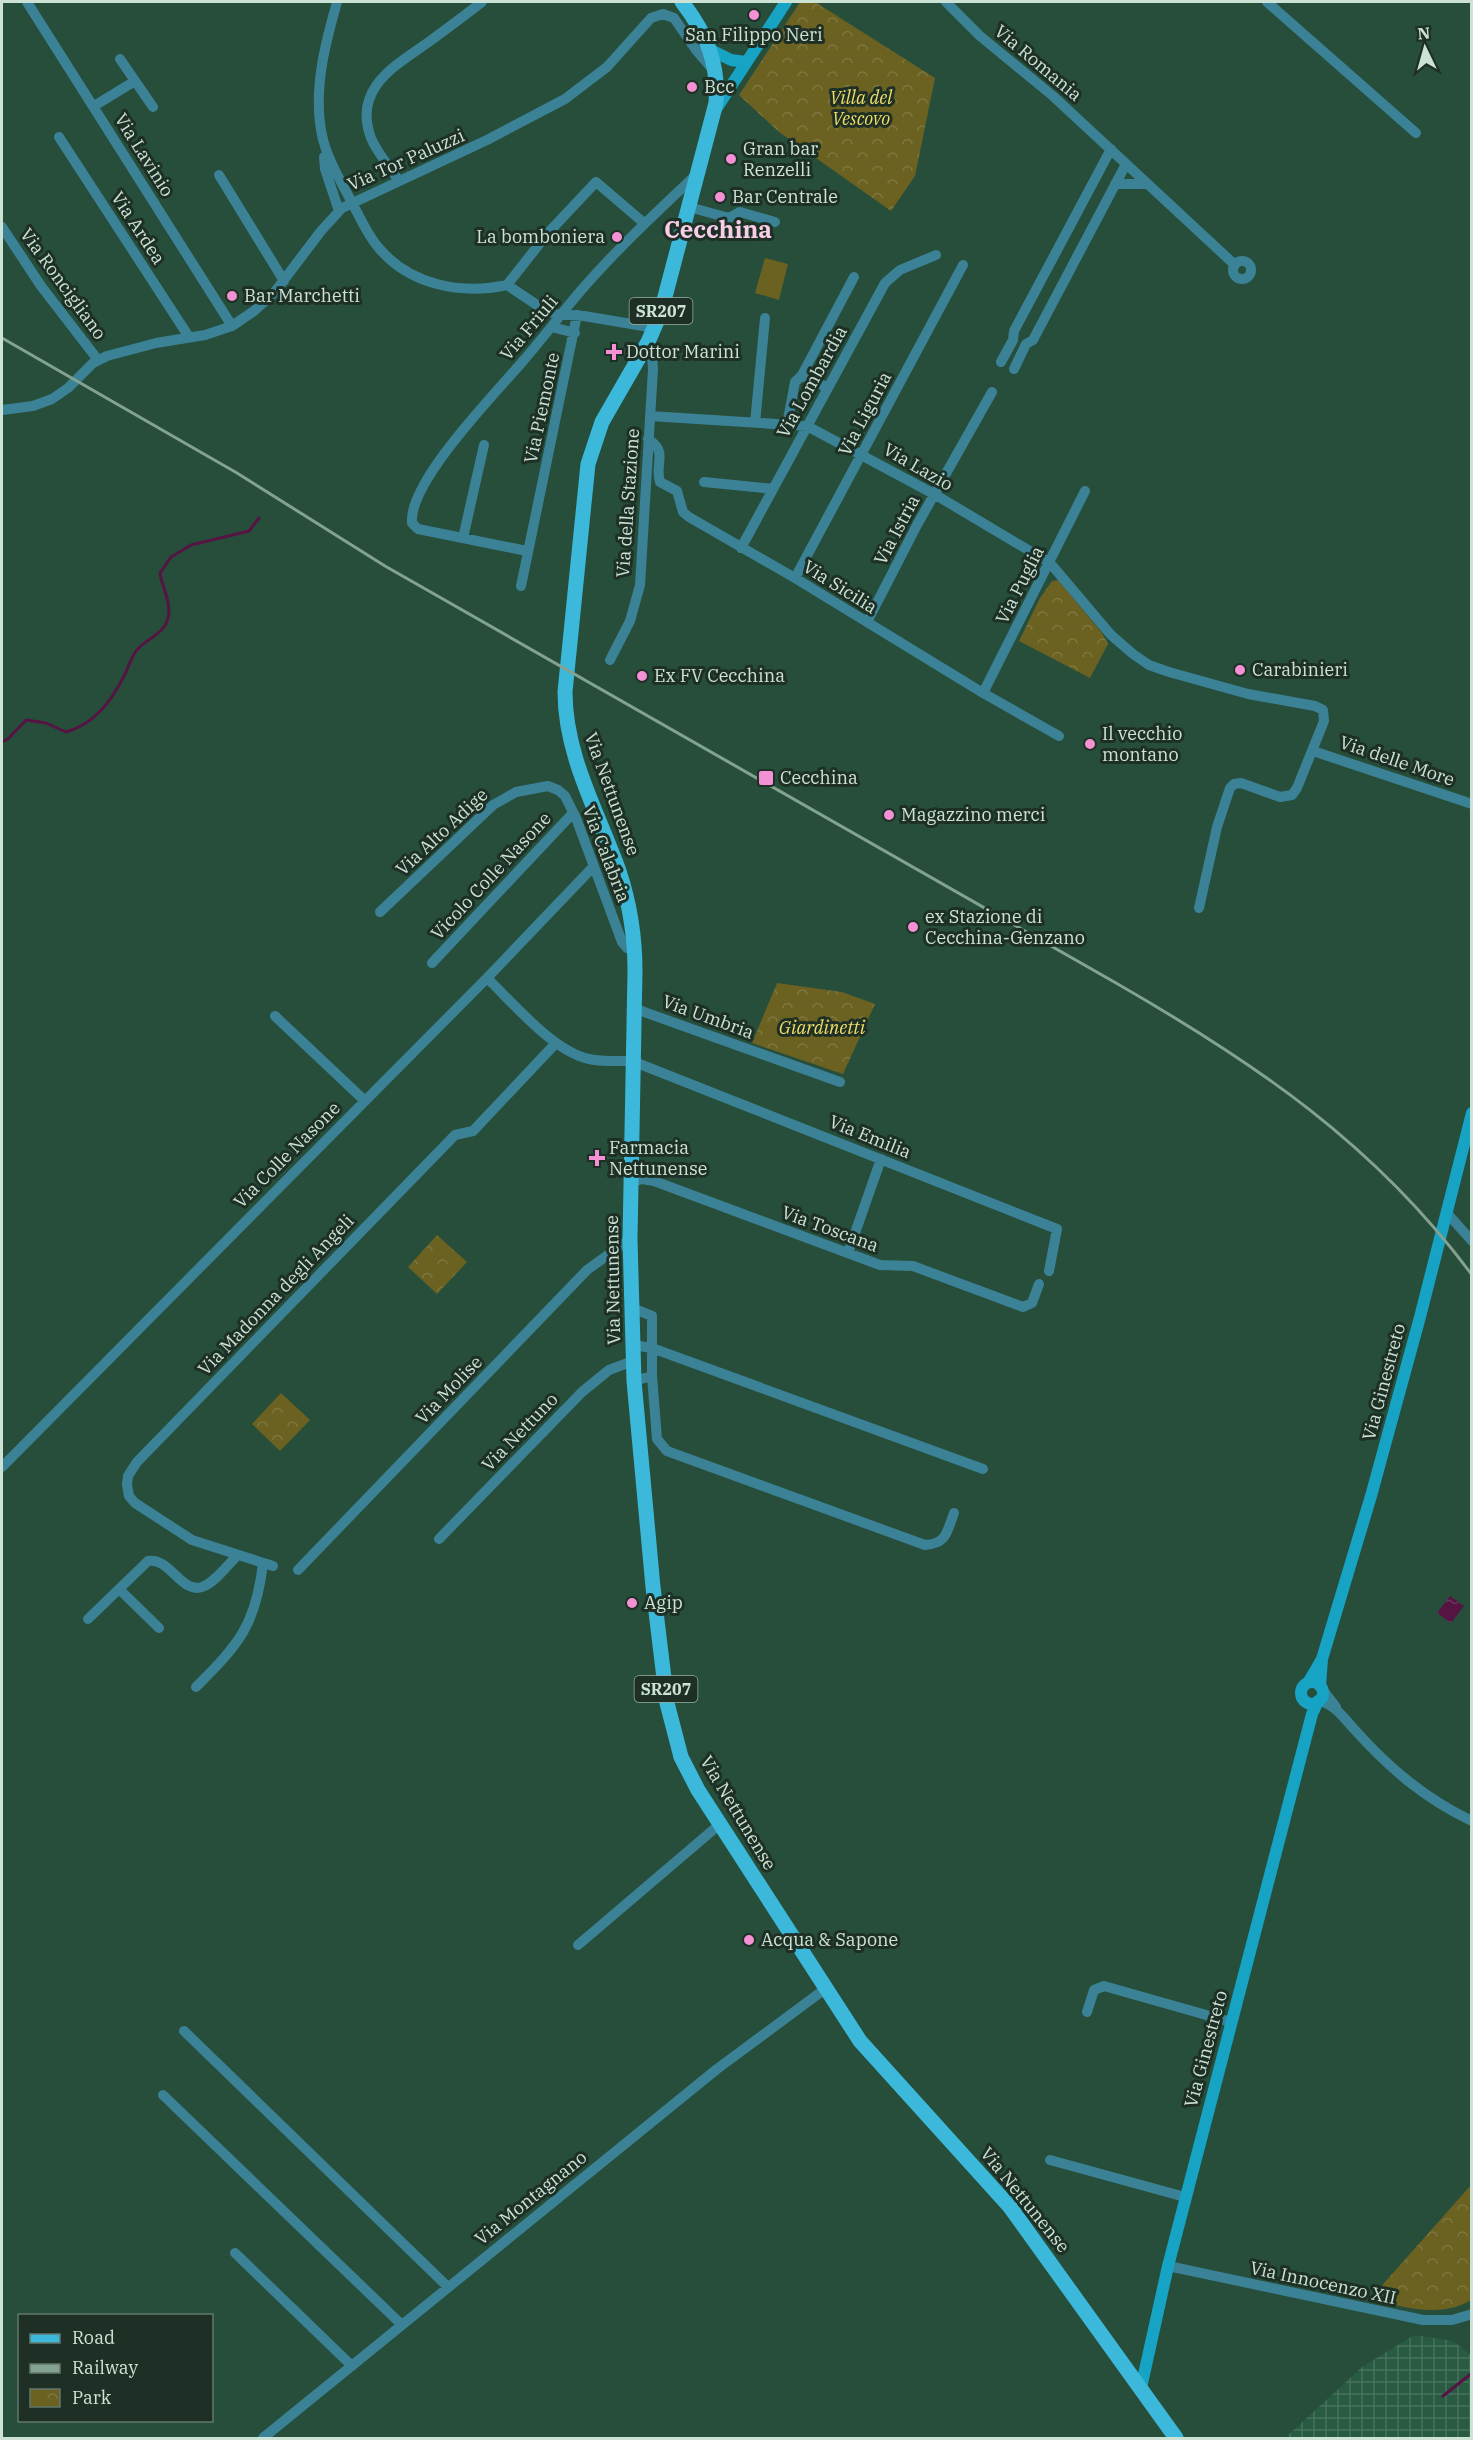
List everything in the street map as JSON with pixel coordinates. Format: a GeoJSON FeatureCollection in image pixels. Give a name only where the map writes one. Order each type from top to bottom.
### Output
{"type":"FeatureCollection","features":[{"type":"Feature","properties":{"kind":"main road","name":"Via Nettunense"},"geometry":{"type":"LineString","coordinates":[[682,2],[698,24],[711,50],[717,74],[714,113],[655,328],[602,422],[592,450],[584,491],[565,709],[570,742],[626,891],[635,949],[630,1239],[634,1382],[653,1587],[669,1710],[684,1763],[720,1824],[860,2042],[1010,2207],[1176,2439]]}},
{"type":"Feature","properties":{"kind":"street","name":"Via Lavinio"},"geometry":{"type":"LineString","coordinates":[[27,2],[232,326]]}},
{"type":"Feature","properties":{"kind":"street"},"geometry":{"type":"LineString","coordinates":[[337,2],[320,84],[319,111],[325,170],[339,211]]}},
{"type":"Feature","properties":{"kind":"street"},"geometry":{"type":"LineString","coordinates":[[399,181],[374,144],[369,130],[368,111],[374,89],[383,75],[395,64],[482,2]]}},
{"type":"Feature","properties":{"kind":"street"},"geometry":{"type":"LineString","coordinates":[[714,113],[786,2]]}},
{"type":"Feature","properties":{"kind":"street","name":"Via Romania"},"geometry":{"type":"LineString","coordinates":[[946,2],[973,29],[1053,96],[1235,265]]}},
{"type":"Feature","properties":{"kind":"street"},"geometry":{"type":"LineString","coordinates":[[1267,2],[1416,134]]}},
{"type":"Feature","properties":{"kind":"street","name":"Via Tor Paluzzi"},"geometry":{"type":"LineString","coordinates":[[2,410],[33,406],[52,399],[68,388],[98,360],[144,346],[232,326],[264,303],[339,211],[352,202],[478,145],[565,99],[607,68],[648,20],[659,15],[674,18],[696,51],[717,74]]}},
{"type":"Feature","properties":{"kind":"street"},"geometry":{"type":"LineString","coordinates":[[711,50],[731,60],[746,62]]}},
{"type":"Feature","properties":{"kind":"street"},"geometry":{"type":"LineString","coordinates":[[120,59],[153,107]]}},
{"type":"Feature","properties":{"kind":"street"},"geometry":{"type":"LineString","coordinates":[[94,106],[135,81]]}},
{"type":"Feature","properties":{"kind":"street","name":"Via Ardea"},"geometry":{"type":"LineString","coordinates":[[59,137],[189,337]]}},
{"type":"Feature","properties":{"kind":"street"},"geometry":{"type":"LineString","coordinates":[[323,144],[328,158],[376,245],[392,261],[413,275],[438,285],[457,288],[478,289],[507,285],[547,311],[655,328]]}},
{"type":"Feature","properties":{"kind":"street"},"geometry":{"type":"LineString","coordinates":[[1001,362],[1013,340],[1014,331],[1111,149]]}},
{"type":"Feature","properties":{"kind":"street"},"geometry":{"type":"LineString","coordinates":[[1014,369],[1026,344],[1033,340],[1126,164]]}},
{"type":"Feature","properties":{"kind":"street","name":"Via Friuli"},"geometry":{"type":"LineString","coordinates":[[463,538],[418,529],[412,523],[413,510],[437,464],[582,288],[644,223],[699,172]]}},
{"type":"Feature","properties":{"kind":"street"},"geometry":{"type":"LineString","coordinates":[[219,175],[284,281]]}},
{"type":"Feature","properties":{"kind":"street"},"geometry":{"type":"LineString","coordinates":[[507,285],[548,233],[596,182],[644,223]]}},
{"type":"Feature","properties":{"kind":"street"},"geometry":{"type":"LineString","coordinates":[[1115,184],[1148,184]]}},
{"type":"Feature","properties":{"kind":"street"},"geometry":{"type":"LineString","coordinates":[[689,207],[729,218],[740,212],[775,222]]}},
{"type":"Feature","properties":{"kind":"street","name":"Via Roncigliano"},"geometry":{"type":"LineString","coordinates":[[2,227],[41,286],[98,360]]}},
{"type":"Feature","properties":{"kind":"street","name":"Via Lombardia"},"geometry":{"type":"LineString","coordinates":[[741,548],[888,280],[904,268],[936,255]]}},
{"type":"Feature","properties":{"kind":"street","name":"Via Liguria"},"geometry":{"type":"LineString","coordinates":[[795,578],[963,265]]}},
{"type":"Feature","properties":{"kind":"street"},"geometry":{"type":"LineString","coordinates":[[787,425],[795,382],[802,375],[854,277]]}},
{"type":"Feature","properties":{"kind":"street","name":"Via Piemonte"},"geometry":{"type":"LineString","coordinates":[[520,586],[577,315]]}},
{"type":"Feature","properties":{"kind":"street"},"geometry":{"type":"LineString","coordinates":[[755,423],[765,318]]}},
{"type":"Feature","properties":{"kind":"street"},"geometry":{"type":"LineString","coordinates":[[552,327],[575,333]]}},
{"type":"Feature","properties":{"kind":"street","name":"Via della Stazione"},"geometry":{"type":"LineString","coordinates":[[610,660],[630,621],[640,585],[653,364],[648,342]]}},
{"type":"Feature","properties":{"kind":"street"},"geometry":{"type":"LineString","coordinates":[[802,375],[828,388]]}},
{"type":"Feature","properties":{"kind":"street","name":"Via Istria"},"geometry":{"type":"LineString","coordinates":[[867,622],[934,494],[992,392]]}},
{"type":"Feature","properties":{"kind":"street","name":"Via Lazio"},"geometry":{"type":"LineString","coordinates":[[650,416],[807,426],[934,494],[1050,563],[1105,628],[1125,647]]}},
{"type":"Feature","properties":{"kind":"street","name":"Via Sicilia"},"geometry":{"type":"LineString","coordinates":[[648,439],[660,451],[658,475],[660,482],[677,491],[685,515],[1059,736]]}},
{"type":"Feature","properties":{"kind":"street"},"geometry":{"type":"LineString","coordinates":[[484,445],[463,538],[527,551]]}},
{"type":"Feature","properties":{"kind":"street"},"geometry":{"type":"LineString","coordinates":[[704,482],[773,489]]}},
{"type":"Feature","properties":{"kind":"street","name":"Via Puglia"},"geometry":{"type":"LineString","coordinates":[[983,693],[1085,491]]}},
{"type":"Feature","properties":{"kind":"street","name":"Via delle More"},"geometry":{"type":"LineString","coordinates":[[1125,647],[1149,665],[1169,672],[1260,697],[1321,708],[1324,712],[1325,718],[1296,791],[1289,796],[1280,797],[1241,783],[1234,784],[1230,788],[1217,827],[1199,908]]}},
{"type":"Feature","properties":{"kind":"street","name":"Via delle More"},"geometry":{"type":"LineString","coordinates":[[1313,751],[1472,804]]}},
{"type":"Feature","properties":{"kind":"street","name":"Via Calabria"},"geometry":{"type":"LineString","coordinates":[[534,787],[548,786],[565,796],[622,942],[627,948],[635,949]]}},
{"type":"Feature","properties":{"kind":"street","name":"Via Alto Adige"},"geometry":{"type":"LineString","coordinates":[[380,912],[493,805],[509,795],[534,787]]}},
{"type":"Feature","properties":{"kind":"street","name":"Vicolo Colle Nasone"},"geometry":{"type":"LineString","coordinates":[[432,963],[573,813]]}},
{"type":"Feature","properties":{"kind":"street","name":"Via Colle Nasone"},"geometry":{"type":"LineString","coordinates":[[2,1467],[487,978],[594,866]]}},
{"type":"Feature","properties":{"kind":"street"},"geometry":{"type":"LineString","coordinates":[[487,978],[556,1044],[591,1060],[632,1061]]}},
{"type":"Feature","properties":{"kind":"street","name":"Via Umbria"},"geometry":{"type":"LineString","coordinates":[[633,1008],[840,1082]]}},
{"type":"Feature","properties":{"kind":"street"},"geometry":{"type":"LineString","coordinates":[[275,1016],[365,1101]]}},
{"type":"Feature","properties":{"kind":"street","name":"Via Madonna degli Angeli"},"geometry":{"type":"LineString","coordinates":[[196,1687],[227,1657],[245,1632],[268,1565],[184,1536],[133,1501],[127,1489],[128,1476],[132,1468],[455,1135],[473,1131],[556,1044]]}},
{"type":"Feature","properties":{"kind":"street","name":"Via Emilia"},"geometry":{"type":"LineString","coordinates":[[632,1061],[1057,1229],[1048,1271]]}},
{"type":"Feature","properties":{"kind":"street","name":"Via Ginestreto"},"geometry":{"type":"LineString","coordinates":[[1141,2388],[1185,2198],[1311,1719],[1322,1659],[1374,1485],[1472,1113]]}},
{"type":"Feature","properties":{"kind":"street"},"geometry":{"type":"LineString","coordinates":[[848,1253],[881,1159]]}},
{"type":"Feature","properties":{"kind":"street","name":"Via Toscana"},"geometry":{"type":"LineString","coordinates":[[632,1182],[654,1181],[884,1266],[913,1266],[1023,1307],[1032,1302],[1039,1284]]}},
{"type":"Feature","properties":{"kind":"street"},"geometry":{"type":"LineString","coordinates":[[1446,1212],[1472,1241]]}},
{"type":"Feature","properties":{"kind":"street","name":"Via Molise"},"geometry":{"type":"LineString","coordinates":[[298,1570],[587,1270],[630,1239]]}},
{"type":"Feature","properties":{"kind":"street"},"geometry":{"type":"LineString","coordinates":[[632,1308],[652,1316],[652,1376],[657,1439],[666,1451],[925,1545],[936,1545],[945,1538],[954,1513]]}},
{"type":"Feature","properties":{"kind":"street"},"geometry":{"type":"LineString","coordinates":[[633,1353],[652,1348],[983,1469]]}},
{"type":"Feature","properties":{"kind":"street","name":"Via Nettuno"},"geometry":{"type":"LineString","coordinates":[[439,1539],[582,1392],[633,1353]]}},
{"type":"Feature","properties":{"kind":"street"},"geometry":{"type":"LineString","coordinates":[[634,1382],[652,1376]]}},
{"type":"Feature","properties":{"kind":"street"},"geometry":{"type":"LineString","coordinates":[[88,1619],[146,1562],[153,1560],[162,1563],[190,1587],[201,1588],[238,1555]]}},
{"type":"Feature","properties":{"kind":"street"},"geometry":{"type":"LineString","coordinates":[[118,1589],[159,1628]]}},
{"type":"Feature","properties":{"kind":"street"},"geometry":{"type":"LineString","coordinates":[[1305,1701],[1311,1704],[1317,1690]]}},
{"type":"Feature","properties":{"kind":"street"},"geometry":{"type":"LineString","coordinates":[[1311,1719],[1301,1691],[1317,1690],[1379,1757],[1402,1778],[1433,1800],[1472,1821]]}},
{"type":"Feature","properties":{"kind":"street"},"geometry":{"type":"LineString","coordinates":[[578,1945],[720,1824]]}},
{"type":"Feature","properties":{"kind":"street"},"geometry":{"type":"LineString","coordinates":[[1087,2012],[1094,1990],[1104,1986],[1231,2022]]}},
{"type":"Feature","properties":{"kind":"street","name":"Via Montagnano"},"geometry":{"type":"LineString","coordinates":[[263,2439],[717,2069],[825,1989]]}},
{"type":"Feature","properties":{"kind":"street"},"geometry":{"type":"LineString","coordinates":[[184,2031],[448,2288]]}},
{"type":"Feature","properties":{"kind":"street"},"geometry":{"type":"LineString","coordinates":[[163,2095],[402,2325]]}},
{"type":"Feature","properties":{"kind":"street"},"geometry":{"type":"LineString","coordinates":[[1050,2160],[1185,2198]]}},
{"type":"Feature","properties":{"kind":"street"},"geometry":{"type":"LineString","coordinates":[[235,2253],[352,2366]]}},
{"type":"Feature","properties":{"kind":"street","name":"Via Innocenzo XII"},"geometry":{"type":"LineString","coordinates":[[1168,2266],[1423,2320],[1452,2320],[1472,2314]]}},
{"type":"Feature","properties":{"kind":"shaded area"},"geometry":{"type":"Polygon","coordinates":[[[1414,2335],[1453,2341],[1471,2355],[1471,2438],[1285,2438],[1362,2367],[1414,2335]]]}},
{"type":"Feature","properties":{"kind":"green space","name":"Villa del Vescovo"},"geometry":{"type":"Polygon","coordinates":[[[800,2],[815,2],[935,78],[915,176],[891,211],[779,132],[739,95],[800,2]]]}},
{"type":"Feature","properties":{"kind":"green space"},"geometry":{"type":"Polygon","coordinates":[[[765,258],[788,264],[779,300],[755,293],[765,258]]]}},
{"type":"Feature","properties":{"kind":"green space"},"geometry":{"type":"Polygon","coordinates":[[[1058,580],[1102,633],[1108,644],[1090,678],[1019,641],[1040,598],[1052,581],[1058,580]]]}},
{"type":"Feature","properties":{"kind":"green space","name":"Giardinetti"},"geometry":{"type":"Polygon","coordinates":[[[777,983],[842,992],[875,1004],[843,1074],[752,1043],[777,983]]]}},
{"type":"Feature","properties":{"kind":"green space"},"geometry":{"type":"Polygon","coordinates":[[[437,1235],[467,1262],[437,1294],[408,1267],[437,1235]]]}},
{"type":"Feature","properties":{"kind":"green space"},"geometry":{"type":"Polygon","coordinates":[[[281,1393],[310,1420],[280,1451],[252,1424],[281,1393]]]}},
{"type":"Feature","properties":{"kind":"green space"},"geometry":{"type":"Polygon","coordinates":[[[1471,2185],[1471,2300],[1459,2306],[1434,2310],[1408,2308],[1369,2300],[1471,2185]]]}},
{"type":"Feature","properties":{"kind":"water"},"geometry":{"type":"Polygon","coordinates":[[[1450,1596],[1464,1606],[1451,1623],[1437,1613],[1450,1596]]]}},
{"type":"Feature","properties":{"kind":"waterway"},"geometry":{"type":"LineString","coordinates":[[2,742],[8,739],[26,720],[46,723],[66,732],[93,718],[113,695],[136,651],[166,624],[169,607],[160,573],[171,557],[191,545],[249,531],[259,518]]}},
{"type":"Feature","properties":{"kind":"waterway"},"geometry":{"type":"LineString","coordinates":[[1443,2396],[1472,2373]]}},
{"type":"Feature","properties":{"kind":"railway"},"geometry":{"type":"LineString","coordinates":[[2,338],[237,473],[385,566],[1116,983],[1217,1044],[1310,1110],[1353,1146],[1395,1185],[1435,1228],[1472,1275]]}},
{"type":"Feature","properties":{"kind":"place","name":"San Filippo Neri"},"geometry":{"type":"Point","coordinates":[754,15]}},
{"type":"Feature","properties":{"kind":"place","name":"Bcc"},"geometry":{"type":"Point","coordinates":[692,87]}},
{"type":"Feature","properties":{"kind":"place","name":"Gran bar Renzelli"},"geometry":{"type":"Point","coordinates":[731,159]}},
{"type":"Feature","properties":{"kind":"place","name":"Bar Centrale"},"geometry":{"type":"Point","coordinates":[720,197]}},
{"type":"Feature","properties":{"kind":"place","name":"La bomboniera"},"geometry":{"type":"Point","coordinates":[617,237]}},
{"type":"Feature","properties":{"kind":"place","name":"Bar Marchetti"},"geometry":{"type":"Point","coordinates":[232,296]}},
{"type":"Feature","properties":{"kind":"place","name":"Dottor Marini"},"geometry":{"type":"Point","coordinates":[614,352]}},
{"type":"Feature","properties":{"kind":"place","name":"Carabinieri"},"geometry":{"type":"Point","coordinates":[1240,670]}},
{"type":"Feature","properties":{"kind":"place","name":"Ex FV Cecchina"},"geometry":{"type":"Point","coordinates":[642,676]}},
{"type":"Feature","properties":{"kind":"place","name":"Il vecchio montano"},"geometry":{"type":"Point","coordinates":[1090,744]}},
{"type":"Feature","properties":{"kind":"place","name":"Cecchina"},"geometry":{"type":"Point","coordinates":[766,778]}},
{"type":"Feature","properties":{"kind":"place","name":"Magazzino merci"},"geometry":{"type":"Point","coordinates":[889,815]}},
{"type":"Feature","properties":{"kind":"place","name":"ex Stazione di Cecchina-Genzano"},"geometry":{"type":"Point","coordinates":[913,927]}},
{"type":"Feature","properties":{"kind":"place","name":"Farmacia Nettunense"},"geometry":{"type":"Point","coordinates":[597,1158]}},
{"type":"Feature","properties":{"kind":"place","name":"Agip"},"geometry":{"type":"Point","coordinates":[632,1603]}},
{"type":"Feature","properties":{"kind":"place","name":"Acqua & Sapone"},"geometry":{"type":"Point","coordinates":[749,1940]}},
{"type":"Feature","properties":{"kind":"district","name":"Cecchina"},"geometry":{"type":"Point","coordinates":[718,230]}}]}
